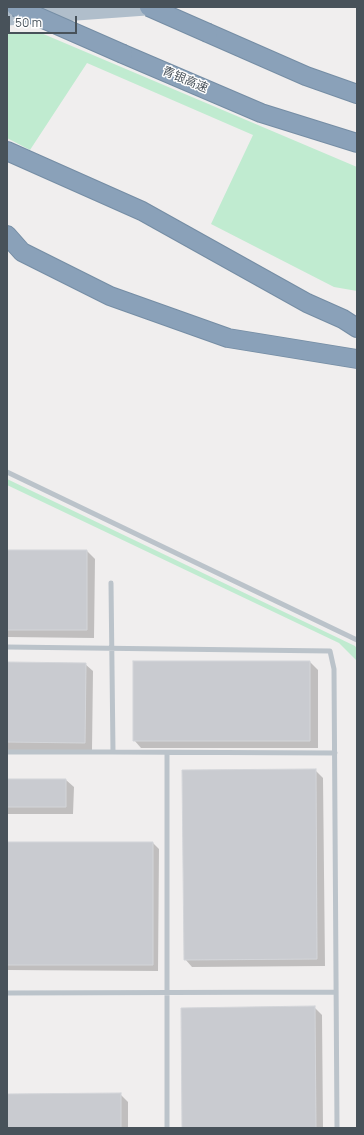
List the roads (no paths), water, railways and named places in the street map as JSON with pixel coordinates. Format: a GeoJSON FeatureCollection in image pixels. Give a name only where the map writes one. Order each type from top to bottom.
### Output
{"type":"FeatureCollection","features":[{"type":"Feature","properties":{"kind":"highway","name":"青银高速"},"geometry":{"type":"LineString","coordinates":[[16,7],[261,113],[357,143]]}},
{"type":"Feature","properties":{"kind":"highway"},"geometry":{"type":"LineString","coordinates":[[149,7],[306,76],[357,94]]}},
{"type":"Feature","properties":{"kind":"highway"},"geometry":{"type":"LineString","coordinates":[[261,113],[357,154]]}},
{"type":"Feature","properties":{"kind":"highway"},"geometry":{"type":"LineString","coordinates":[[7,151],[142,211],[307,303],[343,318],[357,328]]}},
{"type":"Feature","properties":{"kind":"highway"},"geometry":{"type":"LineString","coordinates":[[7,235],[22,252],[110,296],[228,338],[357,359]]}},
{"type":"Feature","properties":{"kind":"main road"},"geometry":{"type":"LineString","coordinates":[[7,18],[167,7]]}},
{"type":"Feature","properties":{"kind":"lane"},"geometry":{"type":"LineString","coordinates":[[7,472],[357,640]]}},
{"type":"Feature","properties":{"kind":"lane"},"geometry":{"type":"LineString","coordinates":[[111,583],[113,752]]}},
{"type":"Feature","properties":{"kind":"lane"},"geometry":{"type":"LineString","coordinates":[[7,647],[330,651],[334,669],[336,1128]]}},
{"type":"Feature","properties":{"kind":"lane"},"geometry":{"type":"LineString","coordinates":[[7,752],[334,753]]}},
{"type":"Feature","properties":{"kind":"lane"},"geometry":{"type":"LineString","coordinates":[[167,753],[168,1128]]}},
{"type":"Feature","properties":{"kind":"lane"},"geometry":{"type":"LineString","coordinates":[[7,993],[336,992]]}}]}
